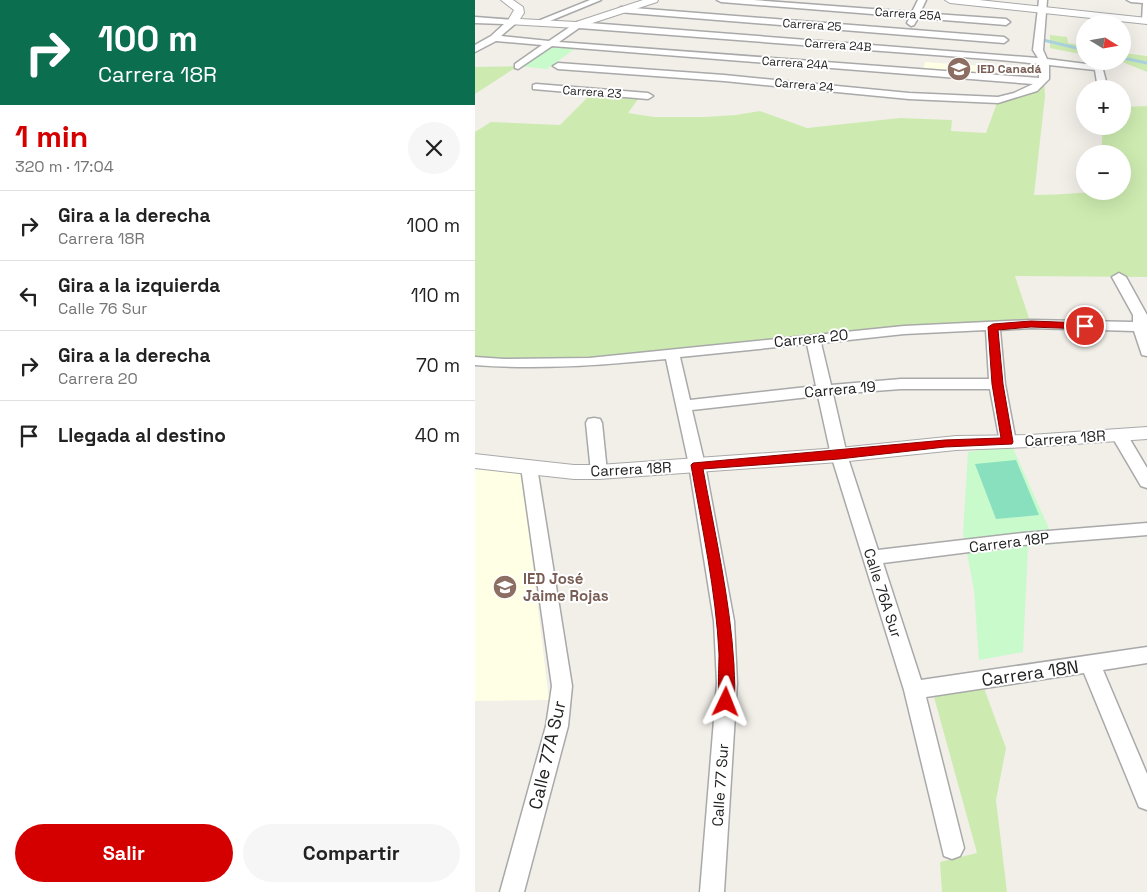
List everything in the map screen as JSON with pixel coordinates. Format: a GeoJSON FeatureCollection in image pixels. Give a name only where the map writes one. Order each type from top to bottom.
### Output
{"type":"FeatureCollection","features":[{"type":"Feature","properties":{"kind":"street"},"geometry":{"type":"LineString","coordinates":[[475,49],[494,38],[513,22],[519,13],[519,9],[513,3],[506,0]]}},
{"type":"Feature","properties":{"kind":"street"},"geometry":{"type":"LineString","coordinates":[[575,0],[593,2]]}},
{"type":"Feature","properties":{"kind":"street"},"geometry":{"type":"LineString","coordinates":[[519,66],[577,25],[653,0]]}},
{"type":"Feature","properties":{"kind":"street","name":"Carrera 25A"},"geometry":{"type":"LineString","coordinates":[[721,0],[775,2],[1006,22]]}},
{"type":"Feature","properties":{"kind":"street"},"geometry":{"type":"LineString","coordinates":[[891,71],[922,0]]}},
{"type":"Feature","properties":{"kind":"street"},"geometry":{"type":"LineString","coordinates":[[950,0],[1009,6],[1041,5],[1147,21],[1147,0],[1131,0]]}},
{"type":"Feature","properties":{"kind":"street"},"geometry":{"type":"LineString","coordinates":[[537,23],[593,2]]}},
{"type":"Feature","properties":{"kind":"street"},"geometry":{"type":"LineString","coordinates":[[723,78],[741,48],[775,2]]}},
{"type":"Feature","properties":{"kind":"street"},"geometry":{"type":"LineString","coordinates":[[1041,5],[1038,50],[1044,62],[1042,81]]}},
{"type":"Feature","properties":{"kind":"street"},"geometry":{"type":"LineString","coordinates":[[999,68],[1009,6]]}},
{"type":"Feature","properties":{"kind":"street","name":"Carrera 25"},"geometry":{"type":"LineString","coordinates":[[621,10],[1004,40]]}},
{"type":"Feature","properties":{"kind":"street"},"geometry":{"type":"LineString","coordinates":[[629,40],[656,13]]}},
{"type":"Feature","properties":{"kind":"street"},"geometry":{"type":"LineString","coordinates":[[475,20],[577,25]]}},
{"type":"Feature","properties":{"kind":"street","name":"Carrera 24B"},"geometry":{"type":"LineString","coordinates":[[577,25],[629,40],[741,48],[891,71],[999,68],[1044,62],[1099,68],[1101,80]]}},
{"type":"Feature","properties":{"kind":"street","name":"Carrera 24A"},"geometry":{"type":"LineString","coordinates":[[494,38],[585,47],[629,40],[741,48],[891,71],[999,68],[1042,81]]}},
{"type":"Feature","properties":{"kind":"street"},"geometry":{"type":"LineString","coordinates":[[552,71],[585,47]]}},
{"type":"Feature","properties":{"kind":"street","name":"Carrera 24"},"geometry":{"type":"LineString","coordinates":[[552,71],[723,78],[891,71],[909,96],[998,100],[1034,89],[1042,81]]}},
{"type":"Feature","properties":{"kind":"street","name":"Carrera 23"},"geometry":{"type":"LineString","coordinates":[[552,71],[536,87],[648,96]]}},
{"type":"Feature","properties":{"kind":"street"},"geometry":{"type":"LineString","coordinates":[[1119,277],[1140,316],[1144,327],[1147,352]]}},
{"type":"Feature","properties":{"kind":"street","name":"Carrera 20"},"geometry":{"type":"LineString","coordinates":[[475,361],[504,363],[589,362],[903,330],[1031,324],[1144,327]]}},
{"type":"Feature","properties":{"kind":"street"},"geometry":{"type":"LineString","coordinates":[[993,327],[997,384],[1008,442]]}},
{"type":"Feature","properties":{"kind":"street","name":"Calle 76A Sur"},"geometry":{"type":"LineString","coordinates":[[813,338],[839,455],[914,690],[952,848]]}},
{"type":"Feature","properties":{"kind":"street","name":"Calle 77 Sur"},"geometry":{"type":"LineString","coordinates":[[672,353],[697,465],[724,621],[727,683],[712,892]]}},
{"type":"Feature","properties":{"kind":"street","name":"Carrera 19"},"geometry":{"type":"LineString","coordinates":[[684,406],[826,390],[901,384],[997,384]]}},
{"type":"Feature","properties":{"kind":"street"},"geometry":{"type":"LineString","coordinates":[[595,423],[599,472]]}},
{"type":"Feature","properties":{"kind":"street","name":"Carrera 18R"},"geometry":{"type":"LineString","coordinates":[[475,461],[599,472],[839,455],[949,443],[1008,442],[1147,433]]}},
{"type":"Feature","properties":{"kind":"street"},"geometry":{"type":"LineString","coordinates":[[1119,435],[1147,482]]}},
{"type":"Feature","properties":{"kind":"street","name":"Calle 77A Sur"},"geometry":{"type":"LineString","coordinates":[[512,892],[557,726],[562,686],[529,467]]}},
{"type":"Feature","properties":{"kind":"street","name":"Carrera 18P"},"geometry":{"type":"LineString","coordinates":[[871,558],[1023,540],[1147,529]]}},
{"type":"Feature","properties":{"kind":"street","name":"Carrera 18N"},"geometry":{"type":"LineString","coordinates":[[914,690],[1147,656]]}},
{"type":"Feature","properties":{"kind":"street"},"geometry":{"type":"LineString","coordinates":[[1090,664],[1147,800]]}},
{"type":"Feature","properties":{"kind":"shaded area","name":"IED Canadá"},"geometry":{"type":"Polygon","coordinates":[[[925,62],[996,67],[994,76],[923,71],[925,62]]]}},
{"type":"Feature","properties":{"kind":"shaded area","name":"IED José Jaime Rojas"},"geometry":{"type":"Polygon","coordinates":[[[475,469],[522,474],[549,700],[475,701],[475,469]]]}},
{"type":"Feature","properties":{"kind":"green space"},"geometry":{"type":"Polygon","coordinates":[[[1050,35],[1067,37],[1068,43],[1076,44],[1076,53],[1050,48],[1050,35]]]}},
{"type":"Feature","properties":{"kind":"green space"},"geometry":{"type":"Polygon","coordinates":[[[549,45],[576,48],[547,69],[518,66],[549,45]]]}},
{"type":"Feature","properties":{"kind":"green space"},"geometry":{"type":"Polygon","coordinates":[[[1131,54],[1147,56],[1147,72],[1131,65],[1131,54]]]}},
{"type":"Feature","properties":{"kind":"green space"},"geometry":{"type":"Polygon","coordinates":[[[518,66],[475,94],[475,67],[518,66]]]}},
{"type":"Feature","properties":{"kind":"green space"},"geometry":{"type":"Polygon","coordinates":[[[1044,79],[1045,96],[1034,195],[1076,193],[1076,200],[1131,200],[1131,145],[1102,145],[1102,135],[1131,135],[1131,107],[1147,106],[1147,277],[1015,276],[1031,324],[904,330],[589,362],[475,361],[475,132],[491,122],[560,125],[590,95],[639,98],[628,113],[654,117],[704,117],[760,111],[807,128],[900,118],[952,120],[951,131],[986,133],[998,100],[1005,99],[1044,79]]]}},
{"type":"Feature","properties":{"kind":"green space"},"geometry":{"type":"Polygon","coordinates":[[[1012,446],[1056,544],[1028,547],[1023,652],[979,660],[974,590],[963,533],[968,452],[1012,446]]]}},
{"type":"Feature","properties":{"kind":"green space"},"geometry":{"type":"Polygon","coordinates":[[[1016,460],[1039,515],[996,519],[975,464],[1016,460]]]}},
{"type":"Feature","properties":{"kind":"green space"},"geometry":{"type":"Polygon","coordinates":[[[984,688],[1006,748],[996,800],[1007,892],[942,892],[940,862],[977,853],[934,697],[984,688]]]}},
{"type":"Feature","properties":{"kind":"waterway"},"geometry":{"type":"LineString","coordinates":[[1043,40],[1076,48]]}},
{"type":"Feature","properties":{"kind":"waterway"},"geometry":{"type":"LineString","coordinates":[[1131,60],[1147,63]]}},
{"type":"Feature","properties":{"kind":"place","name":"IED Canadá"},"geometry":{"type":"Point","coordinates":[959,69]}},
{"type":"Feature","properties":{"kind":"place","name":"IED José Jaime Rojas"},"geometry":{"type":"Point","coordinates":[505,587]}},
{"type":"Feature","properties":{"kind":"route"},"geometry":{"type":"LineString","coordinates":[[726,702],[724,621],[697,465],[839,455],[968,442],[1008,442],[997,384],[993,327],[1031,324],[1085,326]]}}]}
